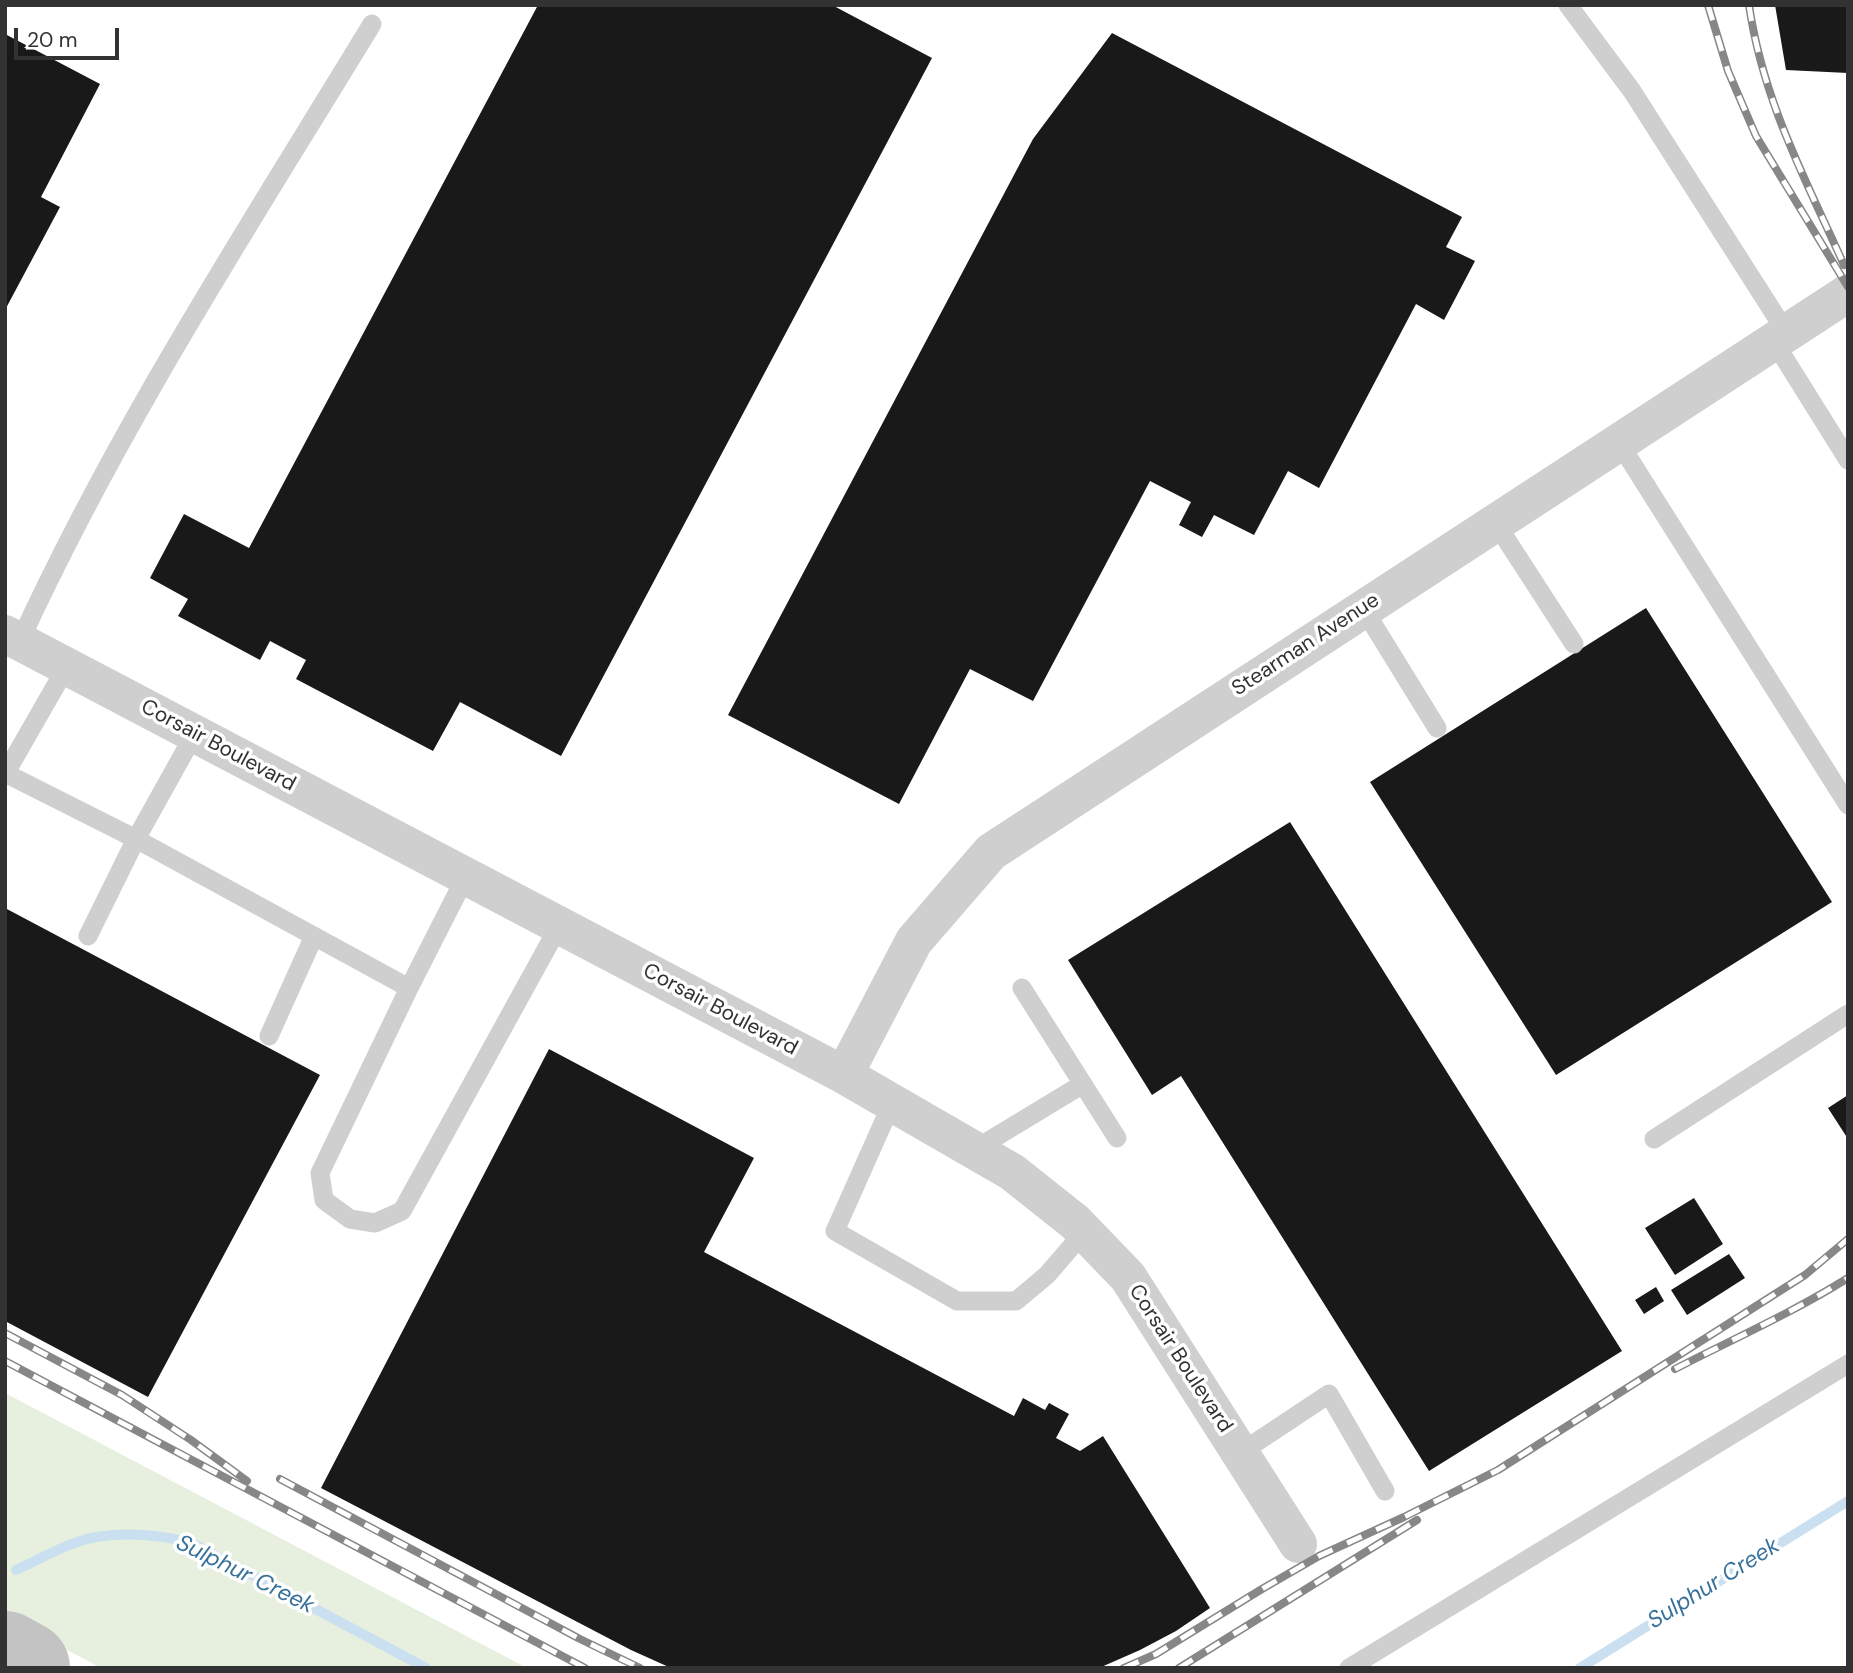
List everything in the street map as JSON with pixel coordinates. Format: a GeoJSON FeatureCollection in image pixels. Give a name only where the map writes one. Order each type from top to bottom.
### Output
{"type":"FeatureCollection","features":[{"type":"Feature","properties":{"kind":"street","name":"Stearman Avenue"},"geometry":{"type":"LineString","coordinates":[[844,1075],[914,941],[992,852],[1848,293]]}},
{"type":"Feature","properties":{"kind":"street","name":"Corsair Boulevard"},"geometry":{"type":"LineString","coordinates":[[13,637],[844,1075],[1012,1172],[1084,1232],[1128,1277],[1298,1544]]}},
{"type":"Feature","properties":{"kind":"lane"},"geometry":{"type":"LineString","coordinates":[[1568,5],[1632,91],[1780,336],[1848,460]]}},
{"type":"Feature","properties":{"kind":"lane"},"geometry":{"type":"LineString","coordinates":[[13,637],[52,571],[131,421],[372,23]]}},
{"type":"Feature","properties":{"kind":"lane"},"geometry":{"type":"LineString","coordinates":[[1618,441],[1848,805]]}},
{"type":"Feature","properties":{"kind":"lane"},"geometry":{"type":"LineString","coordinates":[[1494,522],[1574,644]]}},
{"type":"Feature","properties":{"kind":"lane"},"geometry":{"type":"LineString","coordinates":[[1363,608],[1437,728]]}},
{"type":"Feature","properties":{"kind":"lane"},"geometry":{"type":"LineString","coordinates":[[67,666],[5,774],[136,839],[408,988]]}},
{"type":"Feature","properties":{"kind":"lane"},"geometry":{"type":"LineString","coordinates":[[88,936],[136,839],[195,733]]}},
{"type":"Feature","properties":{"kind":"lane"},"geometry":{"type":"LineString","coordinates":[[466,876],[408,988],[320,1173],[324,1200],[350,1219],[375,1223],[402,1211],[559,926]]}},
{"type":"Feature","properties":{"kind":"lane"},"geometry":{"type":"LineString","coordinates":[[269,1037],[314,936]]}},
{"type":"Feature","properties":{"kind":"lane"},"geometry":{"type":"LineString","coordinates":[[1022,988],[1117,1138]]}},
{"type":"Feature","properties":{"kind":"lane"},"geometry":{"type":"LineString","coordinates":[[1654,1139],[1848,1014]]}},
{"type":"Feature","properties":{"kind":"lane"},"geometry":{"type":"LineString","coordinates":[[974,1150],[1083,1084]]}},
{"type":"Feature","properties":{"kind":"lane"},"geometry":{"type":"LineString","coordinates":[[892,1103],[835,1231],[957,1301],[1016,1301],[1047,1275],[1084,1232]]}},
{"type":"Feature","properties":{"kind":"lane"},"geometry":{"type":"LineString","coordinates":[[1349,1668],[1848,1364]]}},
{"type":"Feature","properties":{"kind":"lane"},"geometry":{"type":"LineString","coordinates":[[1240,1452],[1329,1394],[1385,1491]]}},
{"type":"Feature","properties":{"kind":"green space"},"geometry":{"type":"Polygon","coordinates":[[[5,1393],[527,1668],[101,1668],[5,1617],[5,1393]]]}},
{"type":"Feature","properties":{"kind":"building"},"geometry":{"type":"Polygon","coordinates":[[[538,5],[832,5],[932,58],[561,756],[460,702],[433,751],[296,679],[306,660],[270,641],[260,660],[178,616],[188,599],[150,578],[184,514],[249,548],[538,5]]]}},
{"type":"Feature","properties":{"kind":"building"},"geometry":{"type":"Polygon","coordinates":[[[1775,5],[1848,5],[1848,73],[1786,70],[1775,5]]]}},
{"type":"Feature","properties":{"kind":"building"},"geometry":{"type":"Polygon","coordinates":[[[1112,33],[1462,217],[1446,247],[1475,261],[1444,320],[1416,304],[1319,488],[1288,471],[1254,535],[1214,515],[1202,537],[1179,525],[1191,502],[1150,481],[1033,701],[970,669],[899,804],[728,715],[1033,139],[1112,33]]]}},
{"type":"Feature","properties":{"kind":"building"},"geometry":{"type":"Polygon","coordinates":[[[5,34],[100,84],[41,197],[60,207],[5,310],[5,34]]]}},
{"type":"Feature","properties":{"kind":"building"},"geometry":{"type":"Polygon","coordinates":[[[1646,608],[1832,902],[1556,1075],[1370,782],[1646,608]]]}},
{"type":"Feature","properties":{"kind":"building"},"geometry":{"type":"Polygon","coordinates":[[[1290,822],[1622,1351],[1429,1471],[1181,1076],[1152,1095],[1068,960],[1290,822]]]}},
{"type":"Feature","properties":{"kind":"building"},"geometry":{"type":"Polygon","coordinates":[[[5,908],[320,1075],[148,1397],[5,1321],[5,908]]]}},
{"type":"Feature","properties":{"kind":"building"},"geometry":{"type":"Polygon","coordinates":[[[549,1049],[754,1158],[704,1252],[1014,1416],[1023,1398],[1045,1410],[1049,1403],[1069,1414],[1056,1438],[1080,1451],[1103,1436],[1210,1608],[1176,1631],[1099,1668],[671,1668],[631,1650],[321,1488],[549,1049]]]}},
{"type":"Feature","properties":{"kind":"building"},"geometry":{"type":"Polygon","coordinates":[[[1848,1095],[1848,1139],[1828,1108],[1848,1095]]]}},
{"type":"Feature","properties":{"kind":"building"},"geometry":{"type":"Polygon","coordinates":[[[1694,1198],[1723,1244],[1675,1275],[1645,1228],[1694,1198]]]}},
{"type":"Feature","properties":{"kind":"building"},"geometry":{"type":"Polygon","coordinates":[[[1729,1254],[1745,1278],[1687,1315],[1671,1290],[1729,1254]]]}},
{"type":"Feature","properties":{"kind":"building"},"geometry":{"type":"Polygon","coordinates":[[[1656,1287],[1664,1301],[1644,1314],[1635,1300],[1656,1287]]]}},
{"type":"Feature","properties":{"kind":"waterway","name":"Sulphur Creek"},"geometry":{"type":"LineString","coordinates":[[1580,1668],[1848,1501]]}},
{"type":"Feature","properties":{"kind":"waterway","name":"Sulphur Creek"},"geometry":{"type":"LineString","coordinates":[[16,1570],[65,1547],[96,1537],[145,1535],[192,1543],[426,1668]]}},
{"type":"Feature","properties":{"kind":"taxiway"},"geometry":{"type":"LineString","coordinates":[[5,1658],[23,1668]]}},
{"type":"Feature","properties":{"kind":"railway"},"geometry":{"type":"LineString","coordinates":[[1708,5],[1728,71],[1756,136],[1848,287]]}},
{"type":"Feature","properties":{"kind":"railway"},"geometry":{"type":"LineString","coordinates":[[1749,5],[1764,74],[1775,107],[1800,170],[1844,265]]}},
{"type":"Feature","properties":{"kind":"railway"},"geometry":{"type":"LineString","coordinates":[[1124,1668],[1156,1654],[1319,1556],[1498,1470],[1805,1275],[1848,1239]]}},
{"type":"Feature","properties":{"kind":"railway"},"geometry":{"type":"LineString","coordinates":[[1675,1369],[1848,1278]]}},
{"type":"Feature","properties":{"kind":"railway"},"geometry":{"type":"LineString","coordinates":[[5,1333],[122,1395],[247,1481]]}},
{"type":"Feature","properties":{"kind":"railway"},"geometry":{"type":"LineString","coordinates":[[5,1361],[585,1668]]}},
{"type":"Feature","properties":{"kind":"railway"},"geometry":{"type":"LineString","coordinates":[[280,1479],[580,1639],[640,1668]]}},
{"type":"Feature","properties":{"kind":"railway"},"geometry":{"type":"LineString","coordinates":[[1179,1668],[1417,1520]]}}]}
